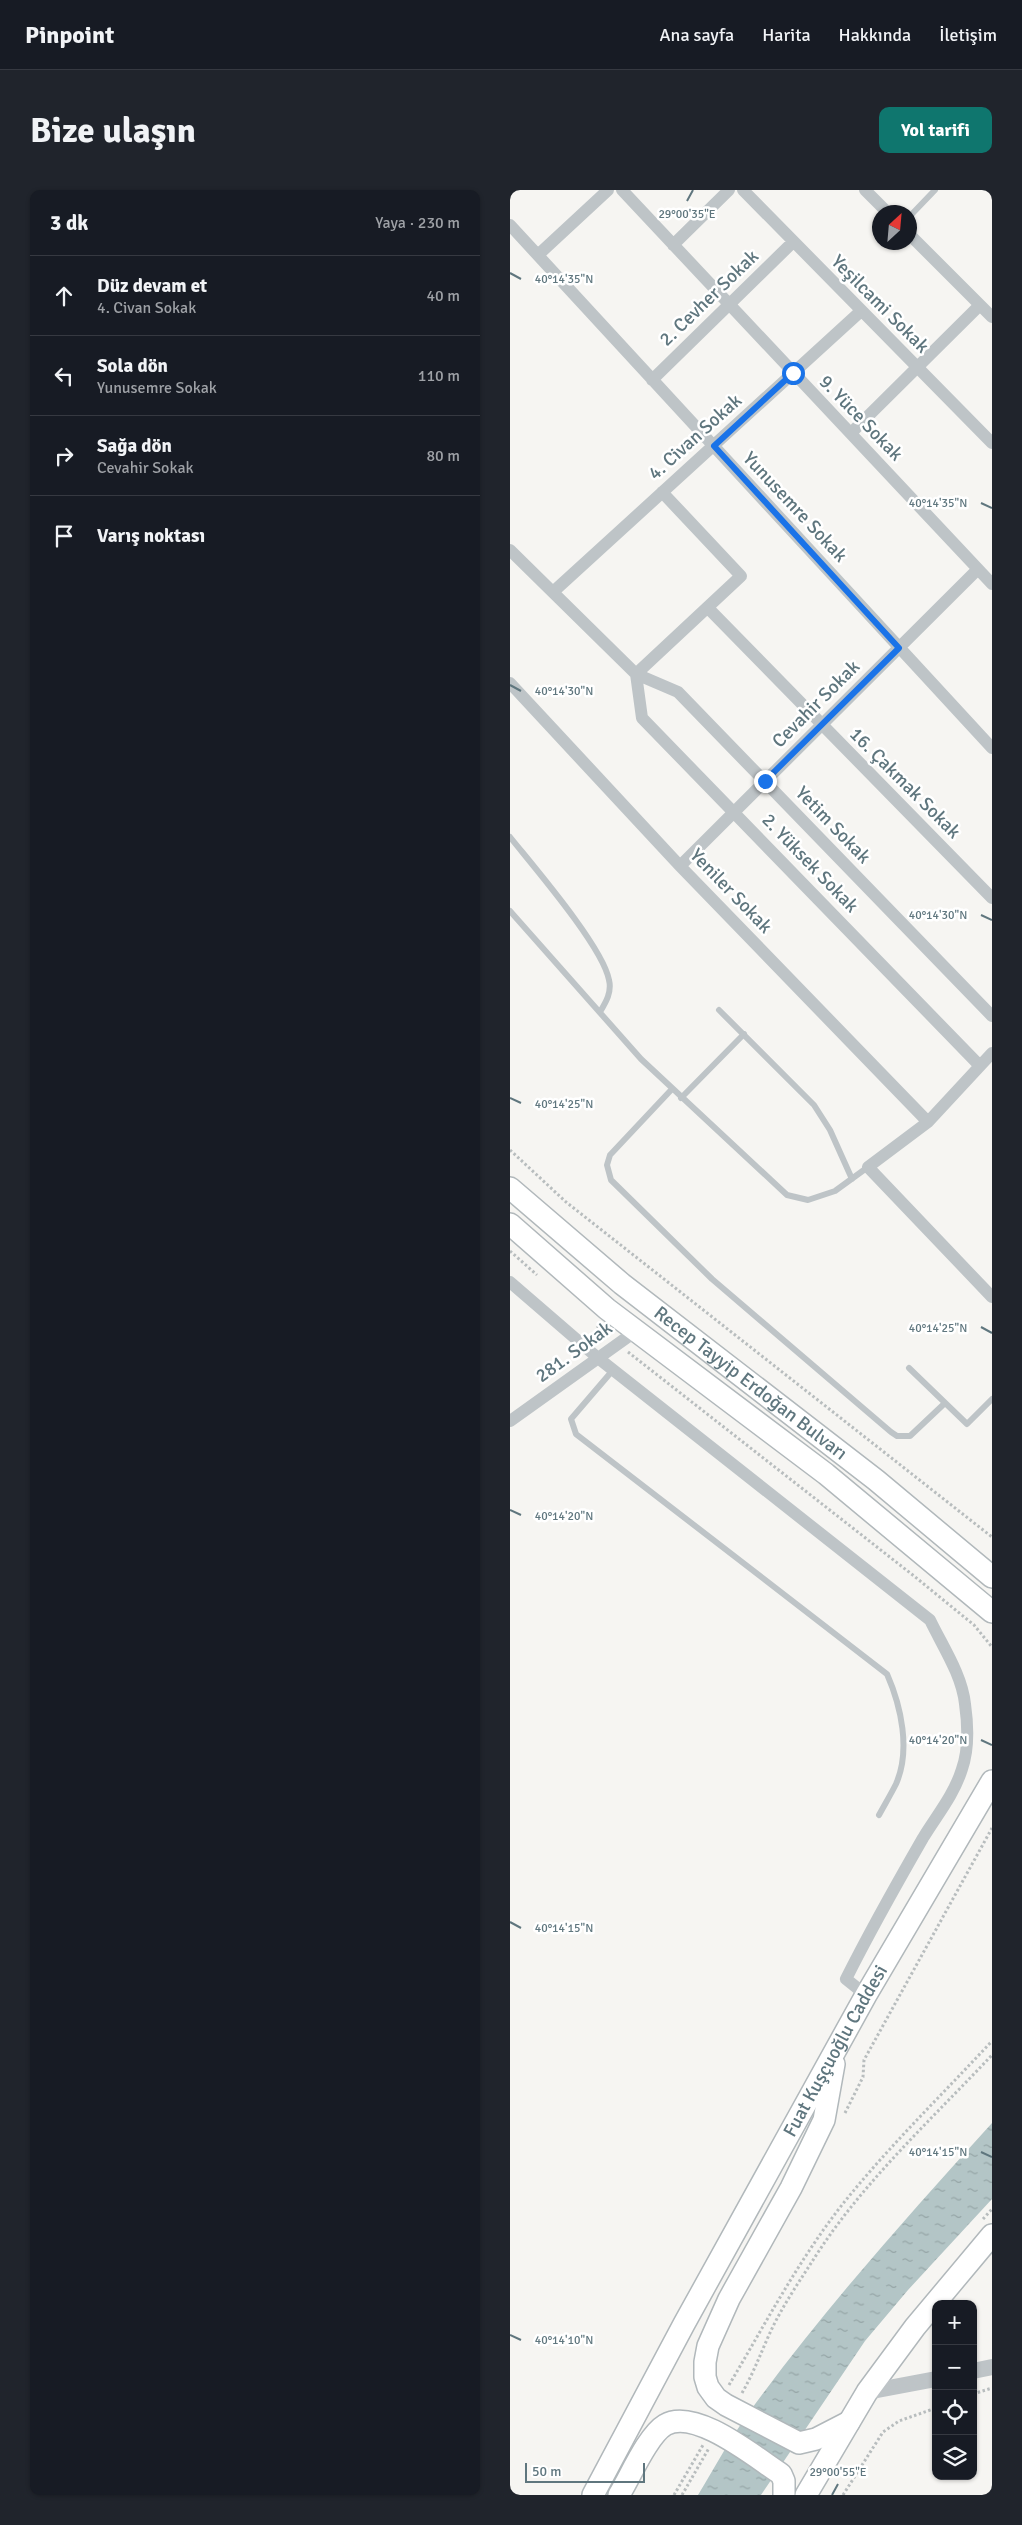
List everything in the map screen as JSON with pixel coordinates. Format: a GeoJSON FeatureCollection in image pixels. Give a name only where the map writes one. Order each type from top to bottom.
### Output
{"type":"FeatureCollection","features":[{"type":"Feature","properties":{"kind":"main road","name":"Recep Tayyip Erdoğan Bulvarı"},"geometry":{"type":"LineString","coordinates":[[510,1188],[622,1284],[876,1480],[992,1577]]}},
{"type":"Feature","properties":{"kind":"main road","name":"Recep Tayyip Erdoğan Bulvarı"},"geometry":{"type":"LineString","coordinates":[[510,1224],[607,1309],[826,1474],[991,1616]]}},
{"type":"Feature","properties":{"kind":"main road","name":"Fuat Kuşçuoğlu Caddesi"},"geometry":{"type":"LineString","coordinates":[[593,2495],[684,2324],[837,2046],[992,1781]]}},
{"type":"Feature","properties":{"kind":"main road"},"geometry":{"type":"LineString","coordinates":[[837,2046],[824,2120],[791,2188],[729,2299],[708,2346],[705,2362],[708,2386],[716,2398],[739,2413],[799,2443],[816,2439],[849,2422]]}},
{"type":"Feature","properties":{"kind":"main road"},"geometry":{"type":"LineString","coordinates":[[806,2495],[868,2392],[915,2327],[992,2235]]}},
{"type":"Feature","properties":{"kind":"main road"},"geometry":{"type":"LineString","coordinates":[[619,2495],[652,2439],[664,2426],[673,2422],[686,2422],[700,2425],[781,2474],[784,2480],[784,2495]]}},
{"type":"Feature","properties":{"kind":"street"},"geometry":{"type":"LineString","coordinates":[[538,255],[608,190]]}},
{"type":"Feature","properties":{"kind":"street","name":"9. Yüce Sokak"},"geometry":{"type":"LineString","coordinates":[[622,190],[992,584]]}},
{"type":"Feature","properties":{"kind":"street"},"geometry":{"type":"LineString","coordinates":[[673,245],[728,190]]}},
{"type":"Feature","properties":{"kind":"street","name":"Yeşilcami Sokak"},"geometry":{"type":"LineString","coordinates":[[743,190],[792,242],[992,443]]}},
{"type":"Feature","properties":{"kind":"street"},"geometry":{"type":"LineString","coordinates":[[865,190],[880,205]]}},
{"type":"Feature","properties":{"kind":"street","name":"Yunusemre Sokak"},"geometry":{"type":"LineString","coordinates":[[510,225],[992,748]]}},
{"type":"Feature","properties":{"kind":"street","name":"2. Cevher Sokak"},"geometry":{"type":"LineString","coordinates":[[652,380],[792,242]]}},
{"type":"Feature","properties":{"kind":"street"},"geometry":{"type":"LineString","coordinates":[[917,242],[992,317]]}},
{"type":"Feature","properties":{"kind":"street"},"geometry":{"type":"LineString","coordinates":[[850,433],[980,305]]}},
{"type":"Feature","properties":{"kind":"street","name":"4. Civan Sokak"},"geometry":{"type":"LineString","coordinates":[[553,592],[861,311]]}},
{"type":"Feature","properties":{"kind":"street"},"geometry":{"type":"LineString","coordinates":[[510,550],[636,674],[741,576],[662,492]]}},
{"type":"Feature","properties":{"kind":"street","name":"Cevahir Sokak"},"geometry":{"type":"LineString","coordinates":[[680,866],[978,569]]}},
{"type":"Feature","properties":{"kind":"street","name":"16. Çakmak Sokak"},"geometry":{"type":"LineString","coordinates":[[708,608],[992,898]]}},
{"type":"Feature","properties":{"kind":"street","name":"Yetim Sokak"},"geometry":{"type":"LineString","coordinates":[[636,674],[678,692],[992,1016]]}},
{"type":"Feature","properties":{"kind":"street","name":"2. Yüksek Sokak"},"geometry":{"type":"LineString","coordinates":[[636,674],[642,718],[980,1066]]}},
{"type":"Feature","properties":{"kind":"street","name":"Yeniler Sokak"},"geometry":{"type":"LineString","coordinates":[[510,683],[680,866],[928,1122]]}},
{"type":"Feature","properties":{"kind":"street"},"geometry":{"type":"LineString","coordinates":[[992,1054],[928,1122],[868,1167],[992,1297]]}},
{"type":"Feature","properties":{"kind":"street"},"geometry":{"type":"LineString","coordinates":[[510,1282],[598,1358],[930,1620],[957,1675],[965,1703],[967,1734],[963,1766],[953,1793],[926,1833],[869,1931],[846,1979],[866,1995]]}},
{"type":"Feature","properties":{"kind":"street","name":"281. Sokak"},"geometry":{"type":"LineString","coordinates":[[510,1421],[636,1331]]}},
{"type":"Feature","properties":{"kind":"street"},"geometry":{"type":"LineString","coordinates":[[977,2370],[992,2367]]}},
{"type":"Feature","properties":{"kind":"street"},"geometry":{"type":"LineString","coordinates":[[868,2392],[932,2380]]}},
{"type":"Feature","properties":{"kind":"lane"},"geometry":{"type":"LineString","coordinates":[[917,209],[935,190]]}},
{"type":"Feature","properties":{"kind":"lane"},"geometry":{"type":"LineString","coordinates":[[511,841],[599,953],[609,980],[609,998],[600,1012]]}},
{"type":"Feature","properties":{"kind":"lane"},"geometry":{"type":"LineString","coordinates":[[510,911],[641,1059],[787,1195],[808,1200],[834,1191],[868,1167]]}},
{"type":"Feature","properties":{"kind":"lane"},"geometry":{"type":"LineString","coordinates":[[719,1010],[814,1105],[830,1130],[852,1179]]}},
{"type":"Feature","properties":{"kind":"lane"},"geometry":{"type":"LineString","coordinates":[[681,1098],[744,1034]]}},
{"type":"Feature","properties":{"kind":"lane"},"geometry":{"type":"LineString","coordinates":[[672,1089],[610,1155],[607,1165],[611,1180],[712,1279],[891,1432],[897,1436],[910,1436],[945,1403]]}},
{"type":"Feature","properties":{"kind":"lane"},"geometry":{"type":"LineString","coordinates":[[908,1368],[967,1424],[992,1399]]}},
{"type":"Feature","properties":{"kind":"lane"},"geometry":{"type":"LineString","coordinates":[[613,1370],[570,1419],[576,1434],[887,1674],[901,1718],[903,1750],[897,1783],[879,1815]]}},
{"type":"Feature","properties":{"kind":"path"},"geometry":{"type":"LineString","coordinates":[[510,1150],[566,1202],[992,1537]]}},
{"type":"Feature","properties":{"kind":"path"},"geometry":{"type":"LineString","coordinates":[[510,1251],[539,1276]]}},
{"type":"Feature","properties":{"kind":"path"},"geometry":{"type":"LineString","coordinates":[[596,1326],[914,1576],[974,1625],[992,1647]]}},
{"type":"Feature","properties":{"kind":"path"},"geometry":{"type":"LineString","coordinates":[[724,2393],[803,2260],[838,2210],[891,2148],[992,2041]]}},
{"type":"Feature","properties":{"kind":"path"},"geometry":{"type":"LineString","coordinates":[[756,2369],[769,2335],[816,2256],[843,2218],[884,2168],[992,2055]]}},
{"type":"Feature","properties":{"kind":"path"},"geometry":{"type":"LineString","coordinates":[[977,2393],[992,2388]]}},
{"type":"Feature","properties":{"kind":"path"},"geometry":{"type":"LineString","coordinates":[[843,2495],[878,2438],[891,2425],[932,2410]]}},
{"type":"Feature","properties":{"kind":"path"},"geometry":{"type":"LineString","coordinates":[[674,2495],[716,2436]]}},
{"type":"Feature","properties":{"kind":"water"},"geometry":{"type":"Polygon","coordinates":[[[992,2123],[992,2199],[908,2290],[865,2341],[761,2495],[698,2495],[743,2421],[807,2336],[898,2228],[992,2123]]]}},
{"type":"Feature","properties":{"kind":"route"},"geometry":{"type":"LineString","coordinates":[[765,781],[899,648],[714,446],[793,373]]}}]}
